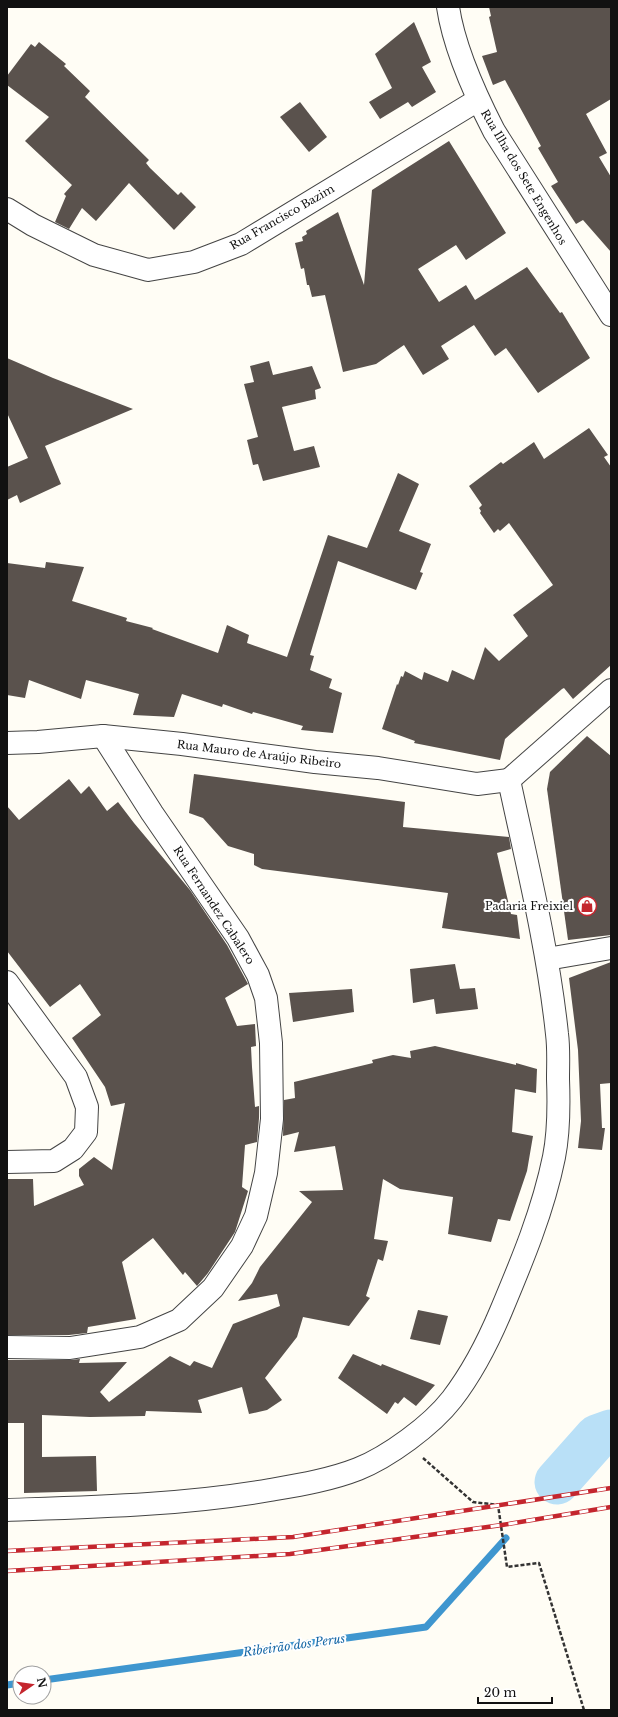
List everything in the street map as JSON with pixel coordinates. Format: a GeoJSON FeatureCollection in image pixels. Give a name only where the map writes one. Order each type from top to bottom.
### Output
{"type":"FeatureCollection","features":[{"type":"Feature","properties":{"kind":"street","name":"Rua Ilha dos Sete Engenhos"},"geometry":{"type":"LineString","coordinates":[[448,7],[461,56],[478,100],[494,131],[611,315]]}},
{"type":"Feature","properties":{"kind":"street","name":"Rua Francisco Bazim"},"geometry":{"type":"LineString","coordinates":[[7,209],[33,225],[94,255],[148,270],[194,262],[241,244],[478,100]]}},
{"type":"Feature","properties":{"kind":"street"},"geometry":{"type":"LineString","coordinates":[[7,1510],[90,1507],[181,1501],[247,1494],[298,1485],[358,1469],[395,1450],[430,1421],[450,1401],[472,1368],[493,1330],[520,1264],[540,1208],[554,1156],[559,1105],[558,1037],[547,959],[510,780],[611,690]]}},
{"type":"Feature","properties":{"kind":"street","name":"Rua Mauro de Araújo Ribeiro"},"geometry":{"type":"LineString","coordinates":[[7,743],[38,742],[103,736],[182,744],[315,762],[378,768],[477,784],[510,780]]}},
{"type":"Feature","properties":{"kind":"street","name":"Rua Fernandez Cabalero"},"geometry":{"type":"LineString","coordinates":[[7,1347],[70,1348],[140,1337],[179,1320],[213,1288],[242,1246],[256,1216],[266,1173],[272,1119],[271,1043],[266,998],[258,975],[238,938],[152,813],[103,736]]}},
{"type":"Feature","properties":{"kind":"street"},"geometry":{"type":"LineString","coordinates":[[547,959],[611,948]]}},
{"type":"Feature","properties":{"kind":"street"},"geometry":{"type":"LineString","coordinates":[[7,982],[76,1077],[87,1107],[86,1132],[73,1149],[54,1161],[7,1162]]}},
{"type":"Feature","properties":{"kind":"path"},"geometry":{"type":"LineString","coordinates":[[404,1442],[473,1502],[498,1505],[508,1567],[539,1563],[584,1710]]}},
{"type":"Feature","properties":{"kind":"building"},"geometry":{"type":"Polygon","coordinates":[[[489,7],[611,7],[611,99],[586,114],[607,153],[599,157],[611,177],[611,252],[583,220],[576,224],[551,186],[558,182],[538,148],[541,146],[505,80],[493,85],[482,56],[497,52],[489,17],[491,16],[489,7]]]}},
{"type":"Feature","properties":{"kind":"building"},"geometry":{"type":"Polygon","coordinates":[[[414,22],[431,62],[422,67],[436,92],[412,107],[408,102],[380,119],[369,102],[392,88],[375,54],[414,22]]]}},
{"type":"Feature","properties":{"kind":"building"},"geometry":{"type":"Polygon","coordinates":[[[39,42],[66,64],[64,66],[90,91],[85,97],[149,160],[146,163],[150,168],[178,195],[181,192],[196,207],[174,230],[129,183],[96,221],[82,208],[69,229],[55,222],[66,196],[64,194],[72,185],[25,141],[49,117],[7,85],[7,76],[31,44],[35,47],[39,42]]]}},
{"type":"Feature","properties":{"kind":"building"},"geometry":{"type":"Polygon","coordinates":[[[300,102],[327,137],[309,152],[280,117],[300,102]]]}},
{"type":"Feature","properties":{"kind":"building"},"geometry":{"type":"Polygon","coordinates":[[[449,141],[506,233],[466,260],[456,245],[418,269],[439,302],[466,285],[475,300],[527,267],[560,313],[562,312],[590,358],[538,393],[506,348],[495,356],[474,325],[441,346],[449,359],[423,375],[404,345],[376,364],[343,372],[325,295],[312,297],[309,285],[307,285],[304,268],[301,269],[295,243],[303,241],[302,237],[307,234],[306,231],[338,212],[364,285],[372,190],[449,141]]]}},
{"type":"Feature","properties":{"kind":"building"},"geometry":{"type":"Polygon","coordinates":[[[7,358],[53,378],[133,409],[45,446],[61,484],[20,503],[17,495],[7,500],[7,467],[28,458],[7,413],[7,358]]]}},
{"type":"Feature","properties":{"kind":"building"},"geometry":{"type":"Polygon","coordinates":[[[269,361],[273,375],[312,366],[321,388],[315,390],[316,399],[282,407],[294,451],[314,446],[320,467],[263,481],[258,464],[253,465],[247,440],[258,437],[244,384],[254,382],[250,366],[269,361]]]}},
{"type":"Feature","properties":{"kind":"building"},"geometry":{"type":"Polygon","coordinates":[[[589,428],[608,455],[604,457],[611,467],[611,665],[573,699],[564,688],[562,689],[505,739],[500,760],[414,743],[415,741],[382,729],[397,684],[398,685],[401,676],[403,677],[405,671],[422,680],[424,672],[448,682],[452,670],[474,680],[485,647],[499,661],[528,636],[513,615],[553,585],[509,523],[500,531],[498,529],[494,533],[480,513],[481,511],[479,508],[482,505],[469,486],[501,462],[503,464],[534,442],[544,459],[589,428]]]}},
{"type":"Feature","properties":{"kind":"building"},"geometry":{"type":"Polygon","coordinates":[[[398,473],[419,484],[399,531],[431,544],[420,572],[423,573],[416,590],[338,561],[310,655],[314,656],[310,670],[332,679],[329,688],[342,693],[333,733],[301,730],[303,726],[253,712],[252,714],[223,704],[222,707],[182,694],[174,717],[133,715],[139,694],[86,680],[81,699],[29,680],[25,698],[7,695],[7,563],[45,568],[46,562],[84,567],[72,601],[127,618],[126,621],[153,628],[152,629],[218,653],[227,625],[249,635],[247,643],[287,657],[328,535],[367,548],[398,473]]]}},
{"type":"Feature","properties":{"kind":"building"},"geometry":{"type":"Polygon","coordinates":[[[587,736],[611,756],[611,935],[568,940],[547,789],[550,772],[587,736]]]}},
{"type":"Feature","properties":{"kind":"building"},"geometry":{"type":"Polygon","coordinates":[[[194,774],[405,802],[403,827],[509,837],[511,849],[497,853],[511,914],[517,915],[520,939],[442,928],[448,893],[262,869],[254,865],[254,854],[228,846],[203,818],[189,813],[194,774]]]}},
{"type":"Feature","properties":{"kind":"building"},"geometry":{"type":"Polygon","coordinates":[[[69,779],[81,794],[89,786],[107,811],[118,802],[190,890],[227,945],[248,984],[225,998],[237,1026],[255,1024],[256,1046],[251,1047],[255,1107],[259,1106],[257,1142],[245,1145],[242,1187],[248,1191],[235,1232],[208,1273],[197,1286],[185,1272],[183,1275],[153,1238],[122,1262],[136,1319],[88,1327],[87,1333],[69,1335],[7,1335],[7,1179],[33,1179],[34,1206],[84,1185],[79,1176],[79,1169],[94,1157],[112,1170],[125,1103],[111,1106],[105,1087],[72,1038],[101,1015],[80,984],[50,1007],[7,951],[7,806],[19,820],[69,779]]]}},
{"type":"Feature","properties":{"kind":"building"},"geometry":{"type":"Polygon","coordinates":[[[611,962],[611,1083],[600,1084],[602,1128],[605,1128],[602,1150],[578,1148],[581,1121],[578,1050],[569,978],[611,962]]]}},
{"type":"Feature","properties":{"kind":"building"},"geometry":{"type":"Polygon","coordinates":[[[455,964],[460,989],[475,988],[478,1009],[436,1014],[434,999],[413,1003],[410,969],[455,964]]]}},
{"type":"Feature","properties":{"kind":"building"},"geometry":{"type":"Polygon","coordinates":[[[352,989],[354,1012],[293,1022],[289,993],[352,989]]]}},
{"type":"Feature","properties":{"kind":"building"},"geometry":{"type":"Polygon","coordinates":[[[435,1046],[516,1065],[516,1063],[537,1069],[536,1093],[515,1089],[512,1132],[533,1136],[527,1171],[510,1221],[498,1219],[491,1242],[448,1234],[453,1197],[400,1189],[383,1179],[374,1239],[388,1241],[383,1261],[378,1259],[366,1296],[370,1298],[349,1326],[303,1317],[297,1337],[265,1378],[282,1400],[267,1410],[249,1414],[242,1387],[198,1400],[202,1413],[146,1411],[145,1416],[90,1417],[42,1415],[42,1457],[96,1456],[97,1491],[24,1493],[24,1423],[7,1423],[7,1360],[80,1359],[79,1363],[127,1362],[100,1392],[109,1402],[170,1356],[190,1366],[194,1361],[212,1368],[233,1324],[280,1306],[277,1294],[238,1301],[252,1283],[260,1267],[312,1202],[299,1191],[343,1190],[335,1146],[294,1152],[299,1132],[283,1136],[284,1100],[295,1098],[294,1082],[373,1063],[372,1060],[393,1055],[411,1058],[410,1051],[435,1046]]]}},
{"type":"Feature","properties":{"kind":"building"},"geometry":{"type":"Polygon","coordinates":[[[418,1310],[448,1316],[440,1345],[410,1339],[418,1310]]]}},
{"type":"Feature","properties":{"kind":"building"},"geometry":{"type":"Polygon","coordinates":[[[353,1354],[381,1366],[382,1364],[435,1385],[416,1406],[404,1397],[398,1404],[395,1402],[387,1414],[338,1378],[353,1354]]]}},
{"type":"Feature","properties":{"kind":"waterway","name":"Ribeirão dos Perus"},"geometry":{"type":"LineString","coordinates":[[557,1482],[597,1437],[611,1432]]}},
{"type":"Feature","properties":{"kind":"waterway","name":"Ribeirão dos Perus"},"geometry":{"type":"LineString","coordinates":[[52,1679],[426,1627],[506,1538]]}},
{"type":"Feature","properties":{"kind":"waterway","name":"Ribeirão dos Perus"},"geometry":{"type":"LineString","coordinates":[[7,1685],[12,1684]]}},
{"type":"Feature","properties":{"kind":"railway"},"geometry":{"type":"LineString","coordinates":[[7,1551],[293,1537],[611,1488]]}},
{"type":"Feature","properties":{"kind":"railway"},"geometry":{"type":"LineString","coordinates":[[7,1571],[290,1554],[502,1525],[611,1507]]}},
{"type":"Feature","properties":{"kind":"place","name":"Padaria Freixiel"},"geometry":{"type":"Point","coordinates":[587,906]}}]}
